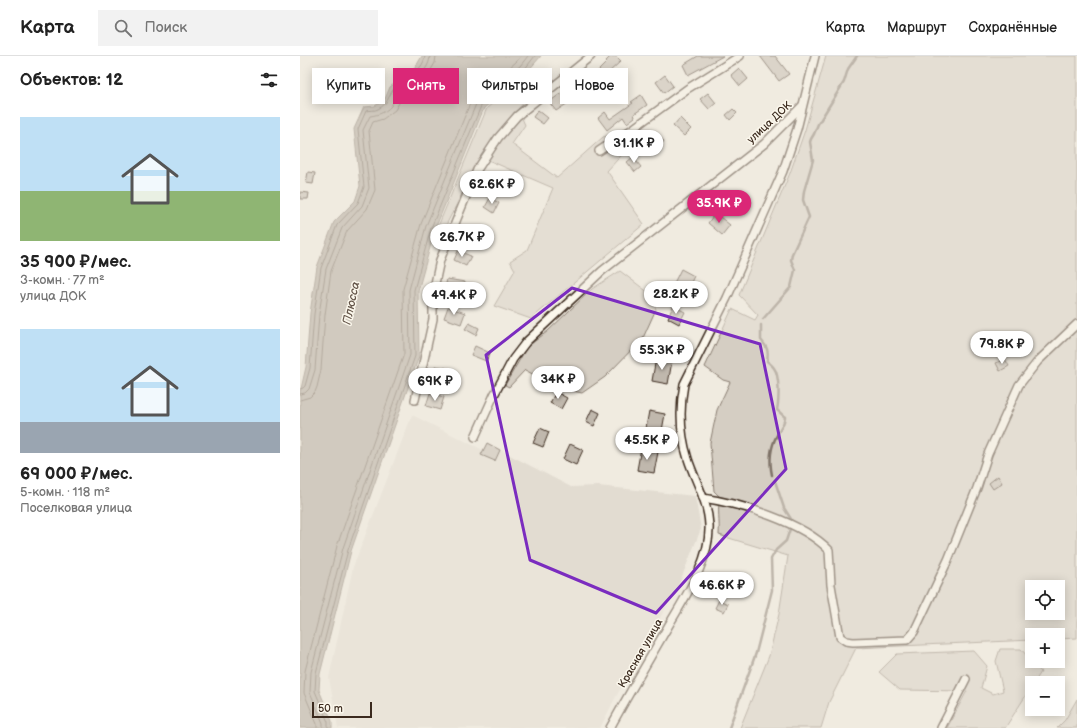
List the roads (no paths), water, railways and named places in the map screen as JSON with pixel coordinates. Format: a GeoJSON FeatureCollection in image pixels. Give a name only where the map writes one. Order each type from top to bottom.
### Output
{"type":"FeatureCollection","features":[{"type":"Feature","properties":{"kind":"street"},"geometry":{"type":"LineString","coordinates":[[415,400],[433,320],[433,293],[440,260],[477,170],[498,138],[517,116],[591,56]]}},
{"type":"Feature","properties":{"kind":"street"},"geometry":{"type":"LineString","coordinates":[[598,151],[631,130],[687,89],[740,56]]}},
{"type":"Feature","properties":{"kind":"street"},"geometry":{"type":"LineString","coordinates":[[804,104],[814,56]]}},
{"type":"Feature","properties":{"kind":"street","name":"улица ДОК"},"geometry":{"type":"LineString","coordinates":[[475,437],[494,395],[513,359],[526,342],[602,271],[764,144],[804,104]]}},
{"type":"Feature","properties":{"kind":"street","name":"улица ДОК"},"geometry":{"type":"LineString","coordinates":[[703,498],[688,460],[683,442],[681,417],[684,384],[727,298],[783,171],[798,129],[804,104]]}},
{"type":"Feature","properties":{"kind":"street"},"geometry":{"type":"LineString","coordinates":[[703,498],[749,508],[793,526],[806,532],[829,550],[831,585],[840,637],[846,641],[853,642],[907,640],[914,632],[948,560],[977,488],[988,454],[1019,385],[1038,361],[1077,324]]}},
{"type":"Feature","properties":{"kind":"street","name":"Красная улица"},"geometry":{"type":"LineString","coordinates":[[610,728],[689,590],[703,561],[708,540],[709,526],[708,513],[703,498]]}},
{"type":"Feature","properties":{"kind":"street"},"geometry":{"type":"LineString","coordinates":[[941,728],[966,679]]}},
{"type":"Feature","properties":{"kind":"water","name":"Плюсса"},"geometry":{"type":"Polygon","coordinates":[[[422,56],[541,56],[530,68],[467,68],[467,104],[489,104],[484,108],[435,229],[418,291],[419,356],[351,551],[320,674],[319,690],[332,721],[332,728],[300,728],[300,393],[306,367],[310,313],[317,267],[334,222],[355,201],[360,186],[354,129],[364,107],[385,104],[385,99],[390,87],[393,85],[393,104],[459,104],[459,68],[415,68],[422,56]]]}},
{"type":"Feature","properties":{"kind":"waterway"},"geometry":{"type":"LineString","coordinates":[[763,319],[791,287],[795,270],[791,260],[792,254],[809,217],[803,200],[804,191],[813,160],[810,142],[818,124],[844,82],[848,69],[857,56]]}},
{"type":"Feature","properties":{"kind":"waterway"},"geometry":{"type":"LineString","coordinates":[[761,325],[761,340],[767,349],[767,361],[774,368],[778,382],[779,394],[777,410],[785,417],[772,450],[770,460],[772,475]]}},
{"type":"Feature","properties":{"kind":"waterway"},"geometry":{"type":"LineString","coordinates":[[775,481],[784,508],[791,519],[791,522]]}},
{"type":"Feature","properties":{"kind":"waterway"},"geometry":{"type":"LineString","coordinates":[[729,728],[756,653],[772,590],[771,559],[776,550],[786,541],[790,529]]}}]}
